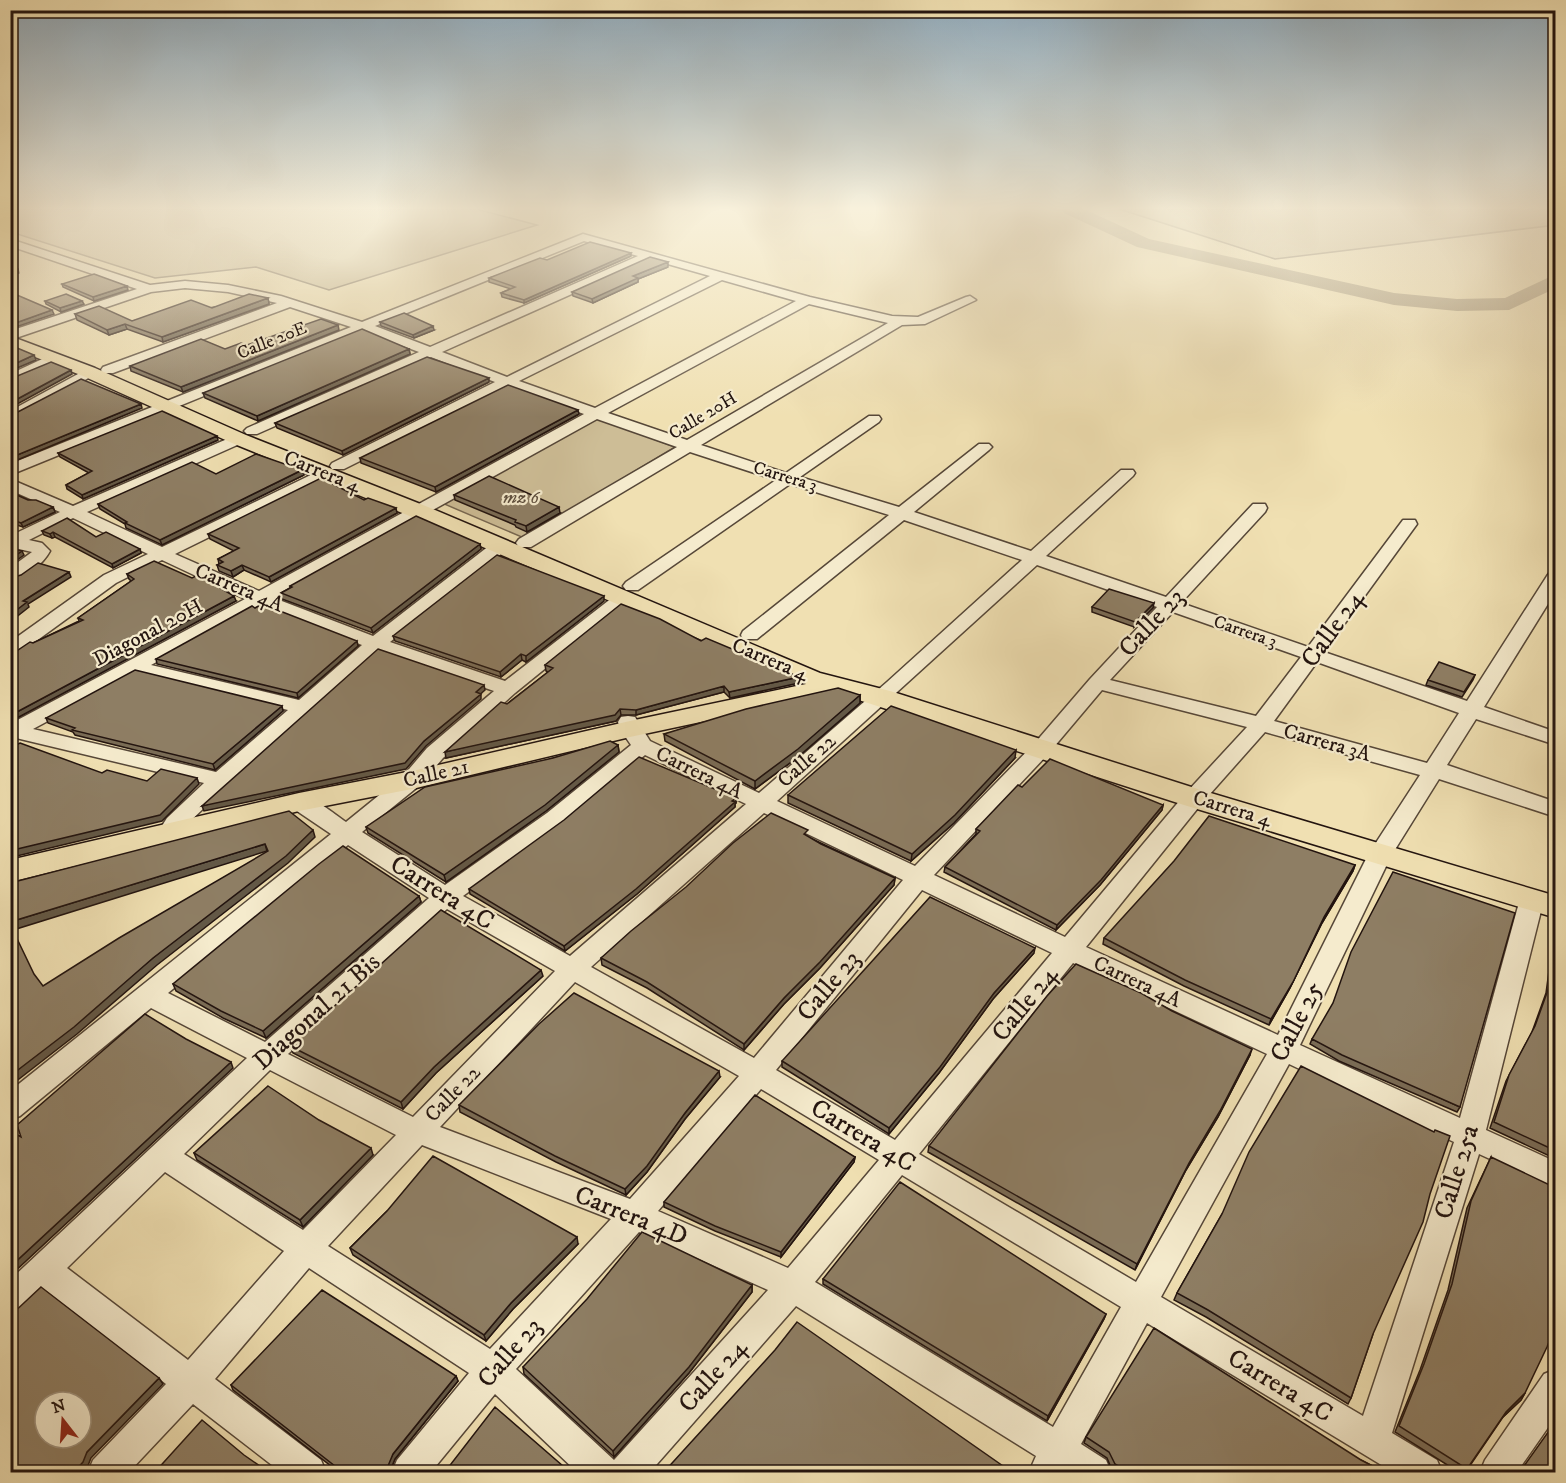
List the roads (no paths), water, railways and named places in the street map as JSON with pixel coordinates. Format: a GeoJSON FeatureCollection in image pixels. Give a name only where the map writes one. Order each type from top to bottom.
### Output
{"type":"FeatureCollection","features":[{"type":"Feature","properties":{"kind":"main road","name":"Carrera 4"},"geometry":{"type":"LineString","coordinates":[[13,335],[53,358],[98,371]]}},
{"type":"Feature","properties":{"kind":"main road","name":"Carrera 4"},"geometry":{"type":"LineString","coordinates":[[13,335],[246,435],[426,508],[525,543],[627,592],[854,682],[1385,846],[1548,900]]}},
{"type":"Feature","properties":{"kind":"main road","name":"Carrera 4"},"geometry":{"type":"LineString","coordinates":[[426,508],[500,546],[750,635],[854,682]]}},
{"type":"Feature","properties":{"kind":"main road","name":"Calle 21"},"geometry":{"type":"LineString","coordinates":[[10,862],[416,774],[634,732],[854,682]]}},
{"type":"Feature","properties":{"kind":"main road","name":"Calle 21"},"geometry":{"type":"LineString","coordinates":[[10,871],[172,827],[299,802],[416,774]]}},
{"type":"Feature","properties":{"kind":"street","name":"Carrera 3"},"geometry":{"type":"LineString","coordinates":[[117,278],[149,289],[172,284],[204,285],[255,294],[288,303],[361,327],[690,447],[901,513],[1556,739]]}},
{"type":"Feature","properties":{"kind":"street","name":"Calle 20E"},"geometry":{"type":"LineString","coordinates":[[10,470],[481,278]]}},
{"type":"Feature","properties":{"kind":"street"},"geometry":{"type":"LineString","coordinates":[[11,542],[75,511],[598,278]]}},
{"type":"Feature","properties":{"kind":"street"},"geometry":{"type":"LineString","coordinates":[[10,651],[110,579],[716,278]]}},
{"type":"Feature","properties":{"kind":"street"},"geometry":{"type":"LineString","coordinates":[[728,278],[807,300],[900,321],[920,321],[970,300]]}},
{"type":"Feature","properties":{"kind":"street"},"geometry":{"type":"LineString","coordinates":[[13,335],[149,289]]}},
{"type":"Feature","properties":{"kind":"street"},"geometry":{"type":"LineString","coordinates":[[426,508],[596,412],[807,300]]}},
{"type":"Feature","properties":{"kind":"street"},"geometry":{"type":"LineString","coordinates":[[10,417],[98,371],[288,303]]}},
{"type":"Feature","properties":{"kind":"street","name":"Calle 20H"},"geometry":{"type":"LineString","coordinates":[[525,543],[900,321]]}},
{"type":"Feature","properties":{"kind":"street"},"geometry":{"type":"LineString","coordinates":[[10,380],[53,358]]}},
{"type":"Feature","properties":{"kind":"street"},"geometry":{"type":"LineString","coordinates":[[10,1108],[348,833],[508,689],[627,592],[874,419]]}},
{"type":"Feature","properties":{"kind":"street"},"geometry":{"type":"LineString","coordinates":[[750,635],[984,447]]}},
{"type":"Feature","properties":{"kind":"street","name":"Calle 22"},"geometry":{"type":"LineString","coordinates":[[105,1473],[190,1383],[306,1248],[572,969],[760,802],[854,682],[1034,559],[1126,472]]}},
{"type":"Feature","properties":{"kind":"street","name":"Carrera 4A"},"geometry":{"type":"LineString","coordinates":[[10,484],[75,511],[259,598],[376,643],[508,689]]}},
{"type":"Feature","properties":{"kind":"street","name":"Diagonal 20H"},"geometry":{"type":"LineString","coordinates":[[12,731],[426,508]]}},
{"type":"Feature","properties":{"kind":"street","name":"Calle 23"},"geometry":{"type":"LineString","coordinates":[[409,1473],[493,1370],[635,1215],[758,1073],[919,877],[1046,742],[1097,682],[1258,508]]}},
{"type":"Feature","properties":{"kind":"street","name":"Calle 24"},"geometry":{"type":"LineString","coordinates":[[627,1473],[793,1286],[1201,790],[1261,724],[1315,655],[1409,524]]}},
{"type":"Feature","properties":{"kind":"street"},"geometry":{"type":"LineString","coordinates":[[11,542],[40,549],[38,557],[17,573]]}},
{"type":"Feature","properties":{"kind":"street"},"geometry":{"type":"LineString","coordinates":[[172,827],[220,780],[376,643],[500,546]]}},
{"type":"Feature","properties":{"kind":"street","name":"Calle 25"},"geometry":{"type":"LineString","coordinates":[[1053,1461],[1284,1049],[1385,846],[1431,771],[1473,711],[1556,576]]}},
{"type":"Feature","properties":{"kind":"street"},"geometry":{"type":"LineString","coordinates":[[132,666],[303,707]]}},
{"type":"Feature","properties":{"kind":"street","name":"Carrera 3A"},"geometry":{"type":"LineString","coordinates":[[1097,682],[1431,771],[1446,772],[1556,810]]}},
{"type":"Feature","properties":{"kind":"street"},"geometry":{"type":"LineString","coordinates":[[12,731],[220,780]]}},
{"type":"Feature","properties":{"kind":"street","name":"Carrera 4A"},"geometry":{"type":"LineString","coordinates":[[634,732],[760,802],[1069,950],[1556,1176]]}},
{"type":"Feature","properties":{"kind":"street","name":"Diagonal 21 Bis"},"geometry":{"type":"LineString","coordinates":[[10,1302],[267,1056],[445,897],[555,818],[634,732]]}},
{"type":"Feature","properties":{"kind":"street","name":"Carrera 4C"},"geometry":{"type":"LineString","coordinates":[[299,802],[445,897],[758,1073],[1425,1473]]}},
{"type":"Feature","properties":{"kind":"street","name":"Calle 25a"},"geometry":{"type":"LineString","coordinates":[[1372,1441],[1548,900]]}},
{"type":"Feature","properties":{"kind":"street","name":"Carrera 4D"},"geometry":{"type":"LineString","coordinates":[[148,996],[170,1005],[417,1132],[635,1215],[793,1286],[1053,1461],[1094,1473]]}},
{"type":"Feature","properties":{"kind":"street"},"geometry":{"type":"LineString","coordinates":[[164,1156],[493,1370],[602,1473]]}},
{"type":"Feature","properties":{"kind":"street"},"geometry":{"type":"LineString","coordinates":[[45,1270],[309,1473]]}},
{"type":"Feature","properties":{"kind":"street"},"geometry":{"type":"LineString","coordinates":[[1497,1473],[1556,1386]]}},
{"type":"Feature","properties":{"kind":"waterway"},"geometry":{"type":"LineString","coordinates":[[1301,278],[1394,299],[1457,305],[1509,304],[1556,280]]}},
{"type":"Feature","properties":{"kind":"park label","name":"mz 6"},"geometry":{"type":"Point","coordinates":[521,498]}}]}
